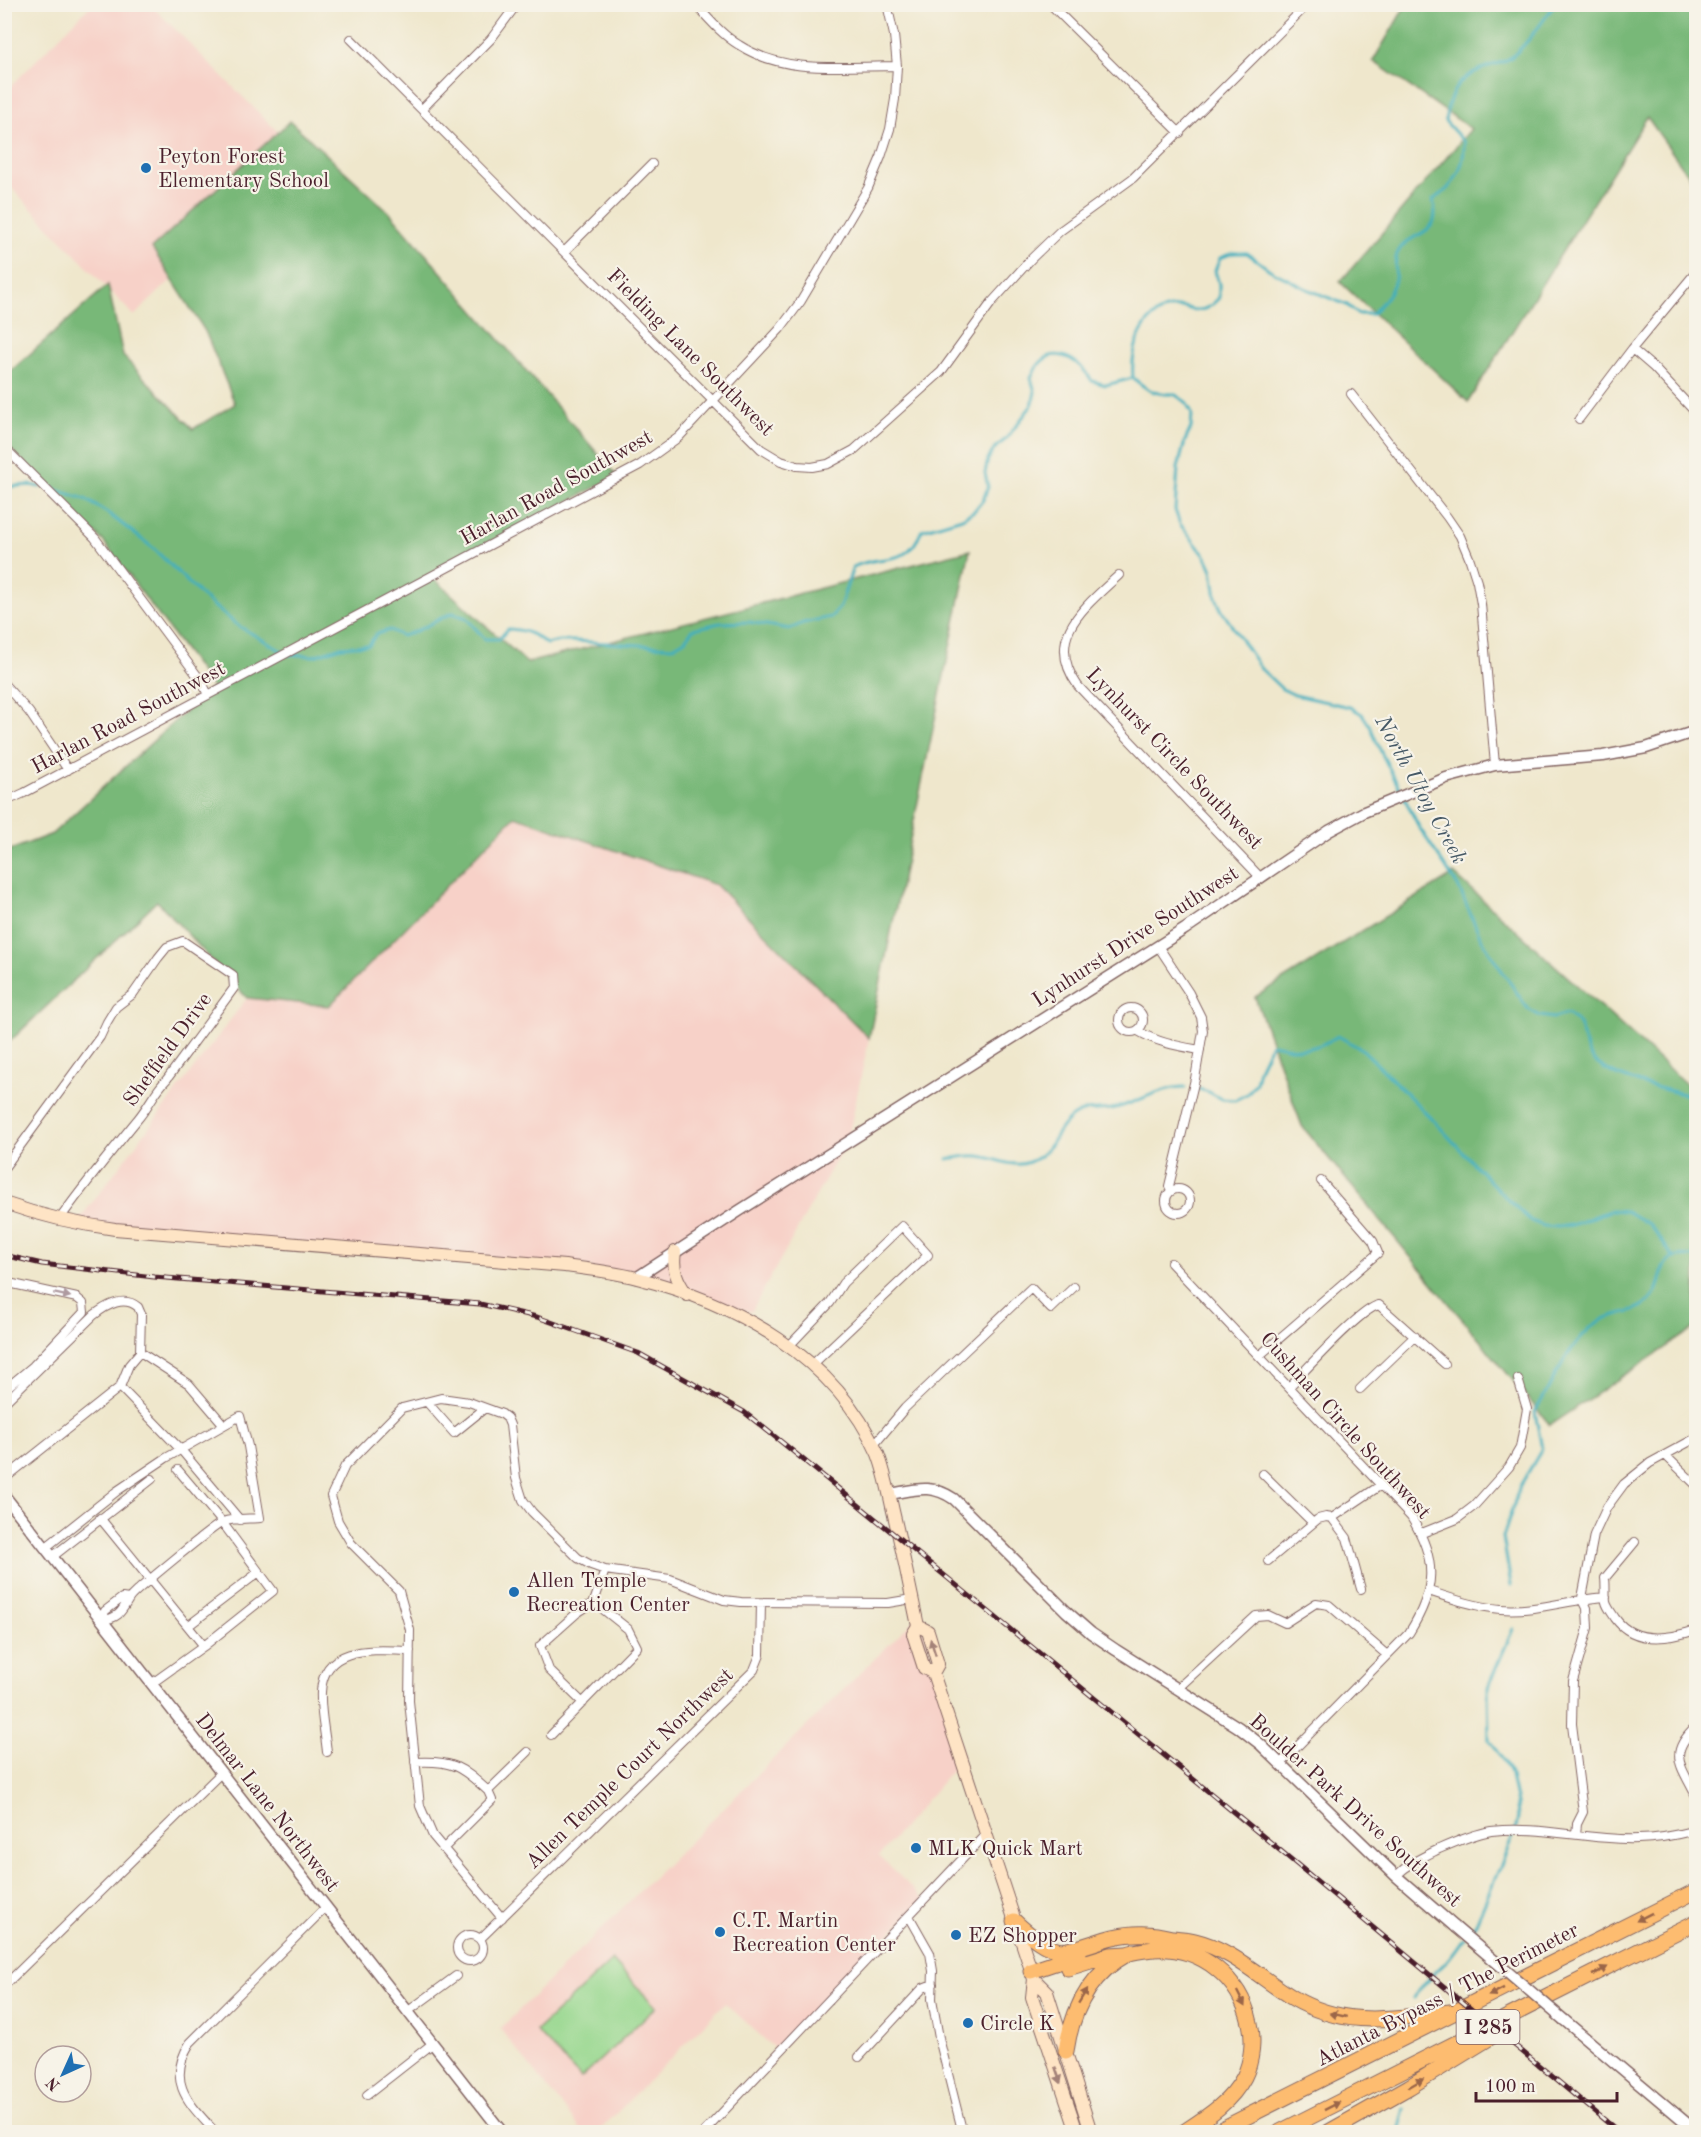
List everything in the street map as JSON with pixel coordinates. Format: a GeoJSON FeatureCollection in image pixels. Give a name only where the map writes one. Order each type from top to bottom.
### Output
{"type":"FeatureCollection","features":[{"type":"Feature","properties":{"kind":"highway","name":"Atlanta Bypass / The Perimeter"},"geometry":{"type":"LineString","coordinates":[[1215,2133],[1696,1891]]}},
{"type":"Feature","properties":{"kind":"highway"},"geometry":{"type":"LineString","coordinates":[[1014,1921],[1035,1940],[1060,1951],[1134,1933],[1157,1933],[1193,1940],[1223,1950],[1294,1998],[1333,2014],[1376,2020],[1459,2011]]}},
{"type":"Feature","properties":{"kind":"highway","name":"I 285"},"geometry":{"type":"LineString","coordinates":[[1280,2133],[1696,1922]]}},
{"type":"Feature","properties":{"kind":"highway"},"geometry":{"type":"LineString","coordinates":[[1032,1975],[1100,1948],[1174,1938]]}},
{"type":"Feature","properties":{"kind":"highway"},"geometry":{"type":"LineString","coordinates":[[1032,1975],[1110,1955],[1163,1949],[1178,1950],[1203,1959],[1226,1977],[1243,2001],[1248,2015],[1252,2041],[1249,2064],[1244,2078],[1224,2104],[1184,2133]]}},
{"type":"Feature","properties":{"kind":"highway"},"geometry":{"type":"LineString","coordinates":[[1066,2051],[1072,2018],[1084,1993],[1103,1972],[1128,1954]]}},
{"type":"Feature","properties":{"kind":"highway"},"geometry":{"type":"LineString","coordinates":[[1329,2133],[1465,2054],[1571,1986]]}},
{"type":"Feature","properties":{"kind":"main road"},"geometry":{"type":"LineString","coordinates":[[4,1203],[37,1215],[115,1229],[565,1266],[636,1278],[687,1294],[749,1320],[789,1346],[812,1365],[843,1397],[860,1421],[878,1455],[889,1494],[918,1626],[913,1634],[924,1668],[933,1673],[986,1834],[1032,1975],[1032,1996],[1077,2133]]}},
{"type":"Feature","properties":{"kind":"main road"},"geometry":{"type":"LineString","coordinates":[[675,1252],[676,1277],[687,1294]]}},
{"type":"Feature","properties":{"kind":"main road"},"geometry":{"type":"LineString","coordinates":[[1032,1975],[1047,1992],[1091,2133]]}},
{"type":"Feature","properties":{"kind":"street"},"geometry":{"type":"LineString","coordinates":[[422,109],[491,39],[517,4]]}},
{"type":"Feature","properties":{"kind":"street"},"geometry":{"type":"LineString","coordinates":[[695,4],[738,45],[775,62],[798,66],[897,66]]}},
{"type":"Feature","properties":{"kind":"street","name":"Harlan Road Southwest"},"geometry":{"type":"LineString","coordinates":[[4,802],[640,465],[679,437],[714,402],[801,301],[868,189],[882,157],[895,99],[897,66],[894,35],[887,4]]}},
{"type":"Feature","properties":{"kind":"street","name":"Fielding Lane Southwest"},"geometry":{"type":"LineString","coordinates":[[351,39],[761,449],[780,461],[812,467],[828,464],[844,457],[941,372],[992,302],[1032,258],[1060,231],[1133,178],[1308,4]]}},
{"type":"Feature","properties":{"kind":"street"},"geometry":{"type":"LineString","coordinates":[[1054,6],[1180,133]]}},
{"type":"Feature","properties":{"kind":"street"},"geometry":{"type":"LineString","coordinates":[[564,252],[652,164]]}},
{"type":"Feature","properties":{"kind":"street"},"geometry":{"type":"LineString","coordinates":[[1579,418],[1696,272]]}},
{"type":"Feature","properties":{"kind":"street"},"geometry":{"type":"LineString","coordinates":[[1632,349],[1654,368],[1696,413]]}},
{"type":"Feature","properties":{"kind":"street"},"geometry":{"type":"LineString","coordinates":[[1351,394],[1448,517],[1460,536],[1470,560],[1481,604],[1495,765]]}},
{"type":"Feature","properties":{"kind":"street"},"geometry":{"type":"LineString","coordinates":[[4,447],[95,538],[202,682],[208,695]]}},
{"type":"Feature","properties":{"kind":"street","name":"Lynhurst Circle Southwest"},"geometry":{"type":"LineString","coordinates":[[1119,575],[1092,600],[1068,630],[1064,653],[1071,675],[1078,686],[1261,878]]}},
{"type":"Feature","properties":{"kind":"street"},"geometry":{"type":"LineString","coordinates":[[4,684],[29,712],[68,770]]}},
{"type":"Feature","properties":{"kind":"street","name":"Lynhurst Drive Southwest"},"geometry":{"type":"LineString","coordinates":[[636,1278],[1158,946],[1329,831],[1364,812],[1446,778],[1495,765],[1603,756],[1646,748],[1696,731]]}},
{"type":"Feature","properties":{"kind":"street","name":"Sheffield Drive"},"geometry":{"type":"LineString","coordinates":[[4,1168],[95,1044],[116,1008],[133,994],[167,947],[183,941],[232,975],[234,988],[167,1079],[155,1090],[139,1118],[81,1189],[59,1220]]}},
{"type":"Feature","properties":{"kind":"street"},"geometry":{"type":"LineString","coordinates":[[1158,946],[1189,993],[1201,1017],[1203,1031],[1195,1079],[1169,1186],[1171,1190]]}},
{"type":"Feature","properties":{"kind":"street"},"geometry":{"type":"LineString","coordinates":[[1138,1031],[1165,1044],[1200,1050]]}},
{"type":"Feature","properties":{"kind":"street"},"geometry":{"type":"LineString","coordinates":[[1259,1356],[1378,1253],[1373,1241],[1321,1181]]}},
{"type":"Feature","properties":{"kind":"street"},"geometry":{"type":"LineString","coordinates":[[789,1346],[830,1303],[843,1283],[902,1226],[928,1255],[812,1365]]}},
{"type":"Feature","properties":{"kind":"street","name":"Cushman Circle Southwest"},"geometry":{"type":"LineString","coordinates":[[1171,1263],[1411,1516],[1422,1533],[1428,1552],[1431,1571],[1429,1592],[1422,1613],[1409,1633],[1281,1763]]}},
{"type":"Feature","properties":{"kind":"street"},"geometry":{"type":"LineString","coordinates":[[4,1282],[77,1298],[83,1303],[84,1312],[33,1366],[4,1390]]}},
{"type":"Feature","properties":{"kind":"street"},"geometry":{"type":"LineString","coordinates":[[873,1446],[905,1408],[1031,1288],[1051,1309],[1074,1287]]}},
{"type":"Feature","properties":{"kind":"street"},"geometry":{"type":"LineString","coordinates":[[4,1402],[103,1308],[117,1302],[127,1301],[138,1307],[141,1314],[140,1352],[129,1365],[120,1387],[4,1479]]}},
{"type":"Feature","properties":{"kind":"street"},"geometry":{"type":"LineString","coordinates":[[1288,1387],[1373,1306],[1379,1305],[1445,1364]]}},
{"type":"Feature","properties":{"kind":"street"},"geometry":{"type":"LineString","coordinates":[[1360,1389],[1414,1336]]}},
{"type":"Feature","properties":{"kind":"street"},"geometry":{"type":"LineString","coordinates":[[140,1352],[189,1384],[224,1425]]}},
{"type":"Feature","properties":{"kind":"street"},"geometry":{"type":"LineString","coordinates":[[1422,1533],[1457,1519],[1474,1506],[1509,1467],[1520,1448],[1527,1409],[1518,1379]]}},
{"type":"Feature","properties":{"kind":"street"},"geometry":{"type":"LineString","coordinates":[[120,1387],[182,1450],[240,1520]]}},
{"type":"Feature","properties":{"kind":"street"},"geometry":{"type":"LineString","coordinates":[[502,1918],[433,1836],[420,1806],[409,1701],[410,1630],[399,1591],[351,1543],[339,1521],[332,1497],[345,1466],[402,1408],[441,1398],[469,1402],[502,1414],[510,1425],[516,1478],[523,1500],[534,1515],[578,1558],[591,1565],[605,1570],[670,1579],[724,1600],[761,1603],[888,1603],[912,1599]]}},
{"type":"Feature","properties":{"kind":"street"},"geometry":{"type":"LineString","coordinates":[[427,1402],[454,1434],[485,1408]]}},
{"type":"Feature","properties":{"kind":"street"},"geometry":{"type":"LineString","coordinates":[[49,1553],[117,1491],[166,1458],[240,1416],[258,1497],[260,1518],[222,1522],[129,1599],[122,1598],[105,1611],[102,1620]]}},
{"type":"Feature","properties":{"kind":"street"},"geometry":{"type":"LineString","coordinates":[[1576,1834],[1583,1812],[1572,1724],[1573,1681],[1588,1628],[1587,1608],[1582,1598],[1594,1534],[1607,1507],[1624,1484],[1650,1463],[1696,1438]]}},
{"type":"Feature","properties":{"kind":"street"},"geometry":{"type":"LineString","coordinates":[[1665,1455],[1696,1485]]}},
{"type":"Feature","properties":{"kind":"street"},"geometry":{"type":"LineString","coordinates":[[151,1684],[204,1646],[273,1591],[222,1522],[178,1470]]}},
{"type":"Feature","properties":{"kind":"street"},"geometry":{"type":"LineString","coordinates":[[1263,1474],[1313,1523]]}},
{"type":"Feature","properties":{"kind":"street"},"geometry":{"type":"LineString","coordinates":[[49,1553],[152,1479]]}},
{"type":"Feature","properties":{"kind":"street"},"geometry":{"type":"LineString","coordinates":[[1268,1561],[1317,1519],[1332,1518],[1381,1485]]}},
{"type":"Feature","properties":{"kind":"street","name":"Boulder Park Drive Southwest"},"geometry":{"type":"LineString","coordinates":[[889,1494],[931,1488],[944,1492],[954,1499],[1091,1633],[1238,1727],[1281,1763],[1396,1876],[1696,2131]]}},
{"type":"Feature","properties":{"kind":"street","name":"Delmar Lane Northwest"},"geometry":{"type":"LineString","coordinates":[[4,1495],[502,2133]]}},
{"type":"Feature","properties":{"kind":"street"},"geometry":{"type":"LineString","coordinates":[[100,1518],[204,1646]]}},
{"type":"Feature","properties":{"kind":"street"},"geometry":{"type":"LineString","coordinates":[[1332,1518],[1347,1538],[1361,1589]]}},
{"type":"Feature","properties":{"kind":"street"},"geometry":{"type":"LineString","coordinates":[[1635,1542],[1605,1578],[1606,1604],[1619,1623],[1635,1634],[1645,1637],[1665,1638],[1696,1630]]}},
{"type":"Feature","properties":{"kind":"street"},"geometry":{"type":"LineString","coordinates":[[583,1702],[549,1670],[540,1646],[577,1613],[594,1602],[605,1570]]}},
{"type":"Feature","properties":{"kind":"street"},"geometry":{"type":"LineString","coordinates":[[188,1626],[259,1572]]}},
{"type":"Feature","properties":{"kind":"street"},"geometry":{"type":"LineString","coordinates":[[1429,1592],[1472,1605],[1502,1609],[1529,1608],[1582,1598],[1606,1597]]}},
{"type":"Feature","properties":{"kind":"street"},"geometry":{"type":"LineString","coordinates":[[551,1735],[637,1647],[628,1629],[594,1602]]}},
{"type":"Feature","properties":{"kind":"street","name":"Allen Temple Court Northwest"},"geometry":{"type":"LineString","coordinates":[[480,1939],[754,1670],[760,1655],[761,1603]]}},
{"type":"Feature","properties":{"kind":"street"},"geometry":{"type":"LineString","coordinates":[[1177,1689],[1256,1617],[1268,1615],[1285,1623],[1316,1603],[1329,1605],[1387,1655]]}},
{"type":"Feature","properties":{"kind":"street"},"geometry":{"type":"LineString","coordinates":[[327,1752],[321,1693],[324,1674],[333,1662],[346,1654],[383,1650],[410,1651]]}},
{"type":"Feature","properties":{"kind":"street"},"geometry":{"type":"LineString","coordinates":[[1696,1727],[1679,1747],[1678,1756],[1696,1796]]}},
{"type":"Feature","properties":{"kind":"street"},"geometry":{"type":"LineString","coordinates":[[488,1791],[528,1752]]}},
{"type":"Feature","properties":{"kind":"street"},"geometry":{"type":"LineString","coordinates":[[415,1762],[433,1761],[453,1764],[471,1775],[488,1791],[492,1800],[443,1849]]}},
{"type":"Feature","properties":{"kind":"street"},"geometry":{"type":"LineString","coordinates":[[4,1986],[221,1773]]}},
{"type":"Feature","properties":{"kind":"street"},"geometry":{"type":"LineString","coordinates":[[1396,1876],[1417,1859],[1451,1844],[1489,1832],[1535,1829],[1637,1839],[1673,1836],[1696,1830]]}},
{"type":"Feature","properties":{"kind":"street"},"geometry":{"type":"LineString","coordinates":[[704,2133],[986,1834]]}},
{"type":"Feature","properties":{"kind":"street"},"geometry":{"type":"LineString","coordinates":[[215,2133],[189,2103],[180,2086],[179,2075],[183,2053],[190,2043],[326,1907]]}},
{"type":"Feature","properties":{"kind":"street"},"geometry":{"type":"LineString","coordinates":[[909,1916],[930,1953],[933,1971],[932,1999],[939,2038],[961,2126],[969,2133]]}},
{"type":"Feature","properties":{"kind":"street"},"geometry":{"type":"LineString","coordinates":[[407,2012],[456,1976]]}},
{"type":"Feature","properties":{"kind":"street"},"geometry":{"type":"LineString","coordinates":[[859,2057],[923,1988],[933,1984]]}},
{"type":"Feature","properties":{"kind":"street"},"geometry":{"type":"LineString","coordinates":[[368,2095],[432,2043]]}},
{"type":"Feature","properties":{"kind":"shaded area","name":"Peyton Forest Elementary School"},"geometry":{"type":"Polygon","coordinates":[[[91,5],[151,5],[301,155],[134,316],[5,181],[5,92],[91,5]]]}},
{"type":"Feature","properties":{"kind":"shaded area"},"geometry":{"type":"Polygon","coordinates":[[[515,816],[716,885],[869,1038],[848,1139],[751,1312],[664,1286],[585,1267],[76,1224],[247,998],[329,1006],[515,816]]]}},
{"type":"Feature","properties":{"kind":"shaded area"},"geometry":{"type":"Polygon","coordinates":[[[918,1616],[963,1757],[879,1856],[924,1900],[774,2048],[725,2003],[598,2132],[583,2132],[500,2029],[918,1616]]]}},
{"type":"Feature","properties":{"kind":"green space"},"geometry":{"type":"Polygon","coordinates":[[[1406,5],[1696,5],[1696,186],[1647,117],[1468,402],[1340,282],[1471,129],[1373,61],[1406,5]]]}},
{"type":"Feature","properties":{"kind":"green space"},"geometry":{"type":"Polygon","coordinates":[[[290,121],[391,214],[617,476],[430,575],[527,663],[970,550],[869,1038],[716,885],[515,816],[329,1006],[247,998],[157,901],[5,1046],[5,852],[52,834],[212,687],[104,542],[5,443],[5,376],[108,285],[123,356],[193,429],[235,404],[205,331],[152,248],[290,121]]]}},
{"type":"Feature","properties":{"kind":"green space"},"geometry":{"type":"Polygon","coordinates":[[[1454,874],[1696,1093],[1696,1327],[1550,1425],[1302,1126],[1255,997],[1454,874]]]}},
{"type":"Feature","properties":{"kind":"green space"},"geometry":{"type":"Polygon","coordinates":[[[612,1960],[656,2007],[581,2078],[536,2031],[612,1960]]]}},
{"type":"Feature","properties":{"kind":"waterway","name":"North Utoy Creek"},"geometry":{"type":"LineString","coordinates":[[1555,4],[1516,53],[1504,62],[1475,72],[1456,88],[1449,102],[1445,121],[1464,142],[1463,159],[1453,182],[1433,200],[1435,212],[1430,228],[1410,240],[1398,252],[1394,284],[1386,298],[1372,314],[1358,314],[1347,305],[1307,289],[1270,270],[1247,253],[1233,253],[1220,258],[1215,271],[1219,284],[1219,298],[1211,305],[1199,310],[1182,307],[1169,308],[1158,313],[1149,321],[1137,342],[1133,378],[1152,391],[1174,394],[1186,402],[1192,414],[1191,428],[1178,468],[1175,510],[1180,524],[1206,557],[1212,570],[1216,598],[1222,611],[1261,669],[1282,689],[1295,695],[1350,707],[1362,714],[1419,827],[1458,886],[1481,938],[1528,1009],[1540,1016],[1554,1018],[1567,1014],[1573,1018],[1580,1027],[1592,1058],[1600,1066],[1640,1083],[1696,1097]]}},
{"type":"Feature","properties":{"kind":"waterway"},"geometry":{"type":"LineString","coordinates":[[50,488],[85,499],[109,514],[153,548],[204,598],[237,625],[287,654],[314,656],[341,647],[369,645],[376,634],[390,630],[402,636],[453,613],[466,618],[485,639],[499,639],[508,629],[528,633],[546,644],[574,641],[673,647],[685,640],[693,629],[720,623],[749,622],[790,629],[803,623],[831,617],[840,607],[853,567],[901,555],[909,551],[922,530],[962,518],[974,511],[983,500],[988,487],[985,473],[988,459],[1032,405],[1035,392],[1031,378],[1044,359],[1052,356],[1069,358],[1085,371],[1092,381],[1106,385],[1133,378]]}},
{"type":"Feature","properties":{"kind":"waterway"},"geometry":{"type":"LineString","coordinates":[[4,487],[31,485],[40,487]]}},
{"type":"Feature","properties":{"kind":"waterway"},"geometry":{"type":"LineString","coordinates":[[1195,1088],[1221,1099],[1235,1100],[1247,1094],[1256,1083],[1259,1069],[1271,1044],[1305,1049],[1338,1036],[1363,1050],[1531,1221],[1544,1226],[1558,1227],[1572,1225],[1612,1210],[1626,1211],[1650,1225],[1674,1258]]}},
{"type":"Feature","properties":{"kind":"waterway"},"geometry":{"type":"LineString","coordinates":[[948,1159],[975,1156],[1024,1164],[1044,1153],[1066,1122],[1077,1114],[1121,1107],[1166,1090],[1185,1087]]}},
{"type":"Feature","properties":{"kind":"waterway"},"geometry":{"type":"LineString","coordinates":[[1511,1585],[1503,1537],[1520,1486],[1542,1449],[1535,1412],[1555,1376],[1570,1351],[1588,1330],[1598,1322],[1646,1303],[1657,1290],[1666,1263],[1672,1258],[1694,1257],[1696,1254]]}},
{"type":"Feature","properties":{"kind":"waterway"},"geometry":{"type":"LineString","coordinates":[[1468,1933],[1476,1923],[1515,1832],[1518,1818],[1511,1776],[1489,1740],[1488,1687],[1513,1629]]}},
{"type":"Feature","properties":{"kind":"waterway"},"geometry":{"type":"LineString","coordinates":[[1414,1998],[1424,1983],[1446,1962],[1464,1938]]}},
{"type":"Feature","properties":{"kind":"waterway"},"geometry":{"type":"LineString","coordinates":[[1398,2132],[1404,2109]]}},
{"type":"Feature","properties":{"kind":"railway"},"geometry":{"type":"LineString","coordinates":[[4,1255],[42,1264],[154,1277],[480,1304],[537,1317],[638,1353],[744,1412],[1270,1842],[1619,2132]]}},
{"type":"Feature","properties":{"kind":"place","name":"Peyton Forest Elementary School"},"geometry":{"type":"Point","coordinates":[146,168]}},
{"type":"Feature","properties":{"kind":"place","name":"Allen Temple Recreation Center"},"geometry":{"type":"Point","coordinates":[514,1592]}},
{"type":"Feature","properties":{"kind":"place","name":"MLK Quick Mart"},"geometry":{"type":"Point","coordinates":[916,1848]}},
{"type":"Feature","properties":{"kind":"place","name":"C.T. Martin Recreation Center"},"geometry":{"type":"Point","coordinates":[720,1932]}},
{"type":"Feature","properties":{"kind":"place","name":"EZ Shopper"},"geometry":{"type":"Point","coordinates":[956,1935]}},
{"type":"Feature","properties":{"kind":"place","name":"Circle K"},"geometry":{"type":"Point","coordinates":[968,2023]}}]}
